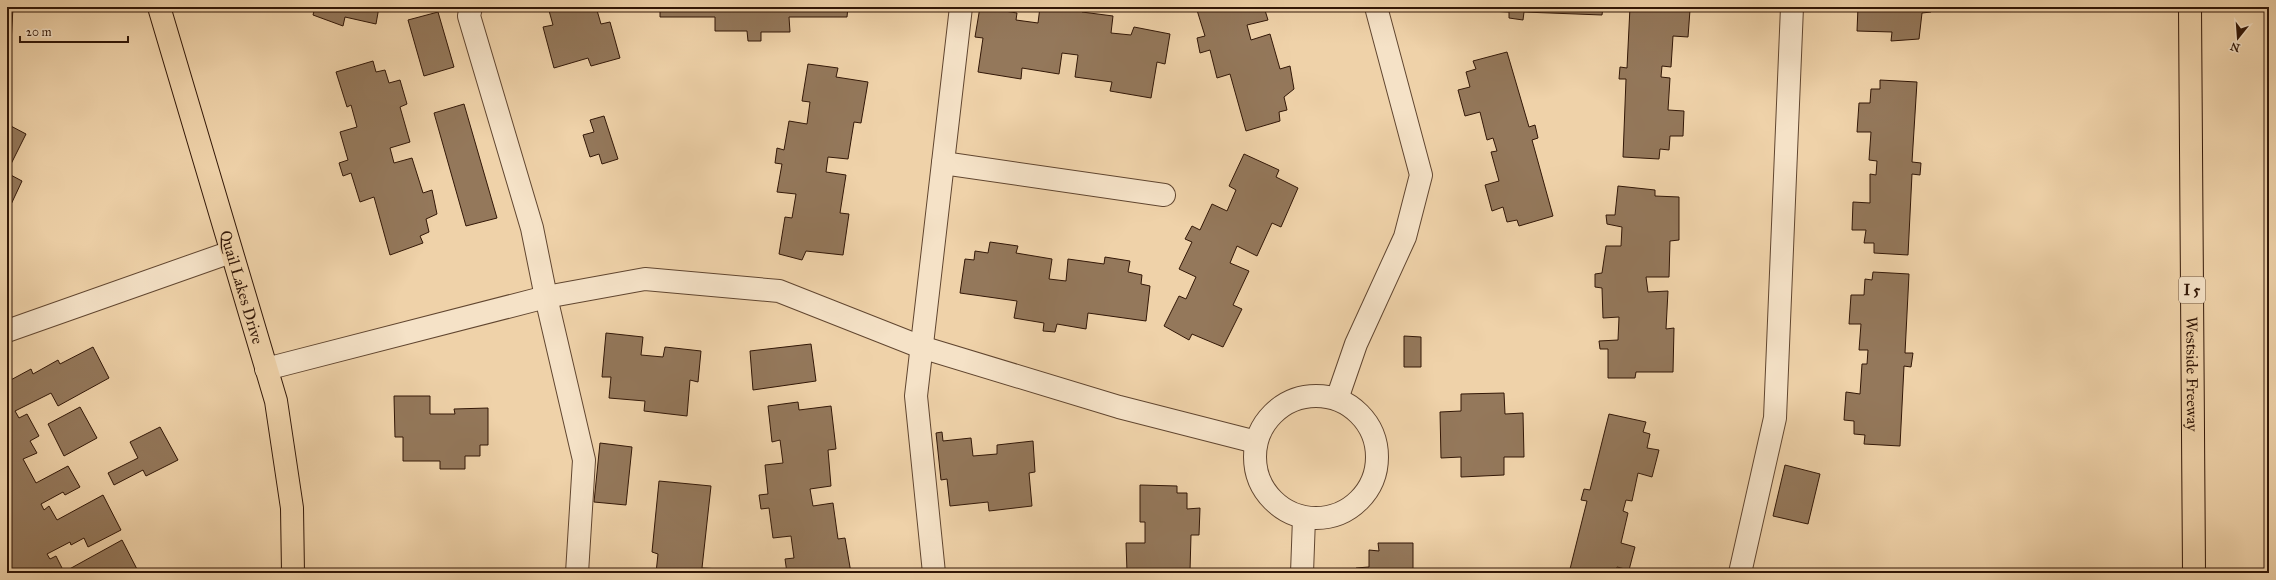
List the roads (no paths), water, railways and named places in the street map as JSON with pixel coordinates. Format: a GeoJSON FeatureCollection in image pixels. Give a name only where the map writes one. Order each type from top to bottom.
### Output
{"type":"FeatureCollection","features":[{"type":"Feature","properties":{"kind":"main road","name":"Quail Lakes Drive"},"geometry":{"type":"LineString","coordinates":[[159,7],[276,401],[292,508],[293,573]]}},
{"type":"Feature","properties":{"kind":"main road","name":"Westside Freeway"},"geometry":{"type":"LineString","coordinates":[[2190,7],[2194,573]]}},
{"type":"Feature","properties":{"kind":"street"},"geometry":{"type":"LineString","coordinates":[[471,7],[469,16],[532,228],[546,297],[584,460],[577,573]]}},
{"type":"Feature","properties":{"kind":"street"},"geometry":{"type":"LineString","coordinates":[[934,573],[916,396],[961,7]]}},
{"type":"Feature","properties":{"kind":"street"},"geometry":{"type":"LineString","coordinates":[[1337,399],[1356,344],[1405,237],[1421,175],[1376,7]]}},
{"type":"Feature","properties":{"kind":"street"},"geometry":{"type":"LineString","coordinates":[[1740,573],[1775,418],[1792,7]]}},
{"type":"Feature","properties":{"kind":"street"},"geometry":{"type":"LineString","coordinates":[[943,163],[1164,195]]}},
{"type":"Feature","properties":{"kind":"street"},"geometry":{"type":"LineString","coordinates":[[7,331],[231,252]]}},
{"type":"Feature","properties":{"kind":"street"},"geometry":{"type":"LineString","coordinates":[[266,369],[546,297],[644,279],[779,291],[921,347],[1119,407],[1256,442]]}},
{"type":"Feature","properties":{"kind":"street"},"geometry":{"type":"LineString","coordinates":[[1317,396],[1337,399],[1355,409],[1368,424],[1376,443],[1377,464],[1372,483],[1361,500],[1344,512],[1325,518],[1304,518],[1285,511],[1270,499],[1259,481],[1254,462],[1256,442],[1264,423],[1278,408],[1296,399],[1317,396]]}},
{"type":"Feature","properties":{"kind":"street"},"geometry":{"type":"LineString","coordinates":[[1302,573],[1304,518]]}}]}
